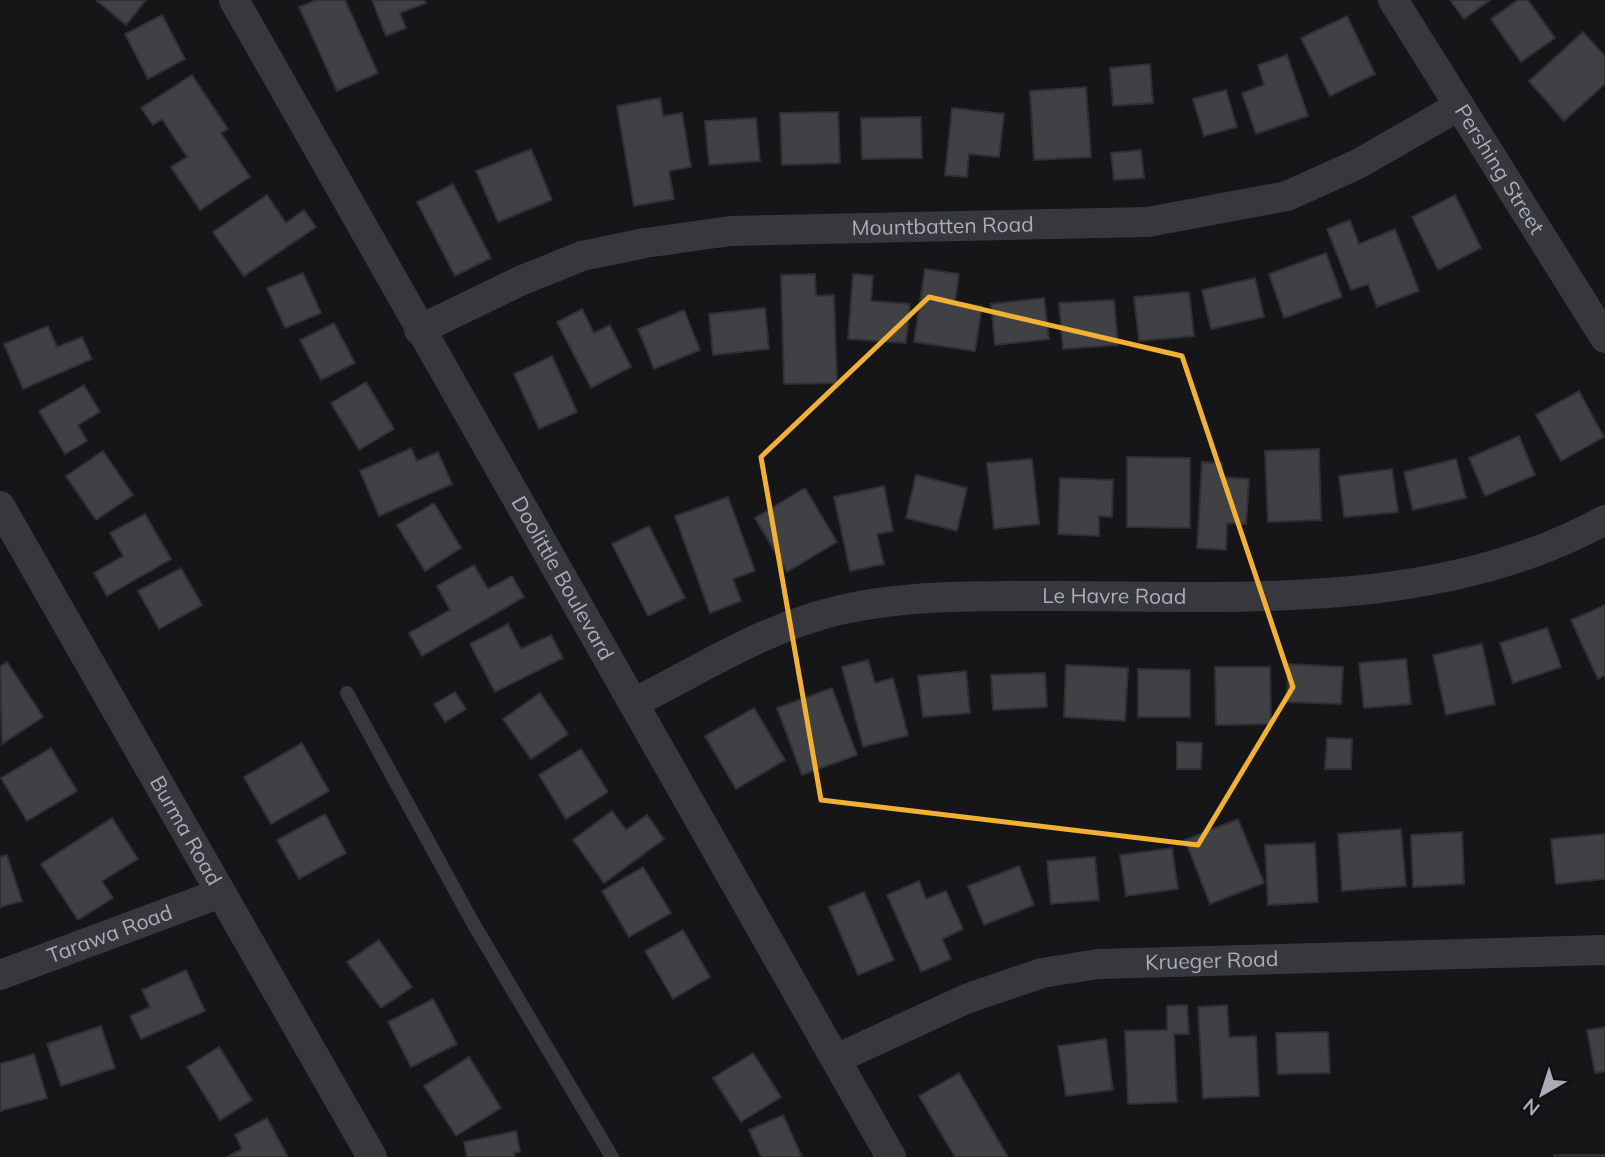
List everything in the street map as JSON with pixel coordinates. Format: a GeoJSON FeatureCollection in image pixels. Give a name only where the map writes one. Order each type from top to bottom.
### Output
{"type":"FeatureCollection","features":[{"type":"Feature","properties":{"kind":"street","name":"Doolittle Boulevard"},"geometry":{"type":"LineString","coordinates":[[234,0],[891,1157]]}},
{"type":"Feature","properties":{"kind":"street","name":"Pershing Street"},"geometry":{"type":"LineString","coordinates":[[1393,0],[1605,338]]}},
{"type":"Feature","properties":{"kind":"street","name":"Mountbatten Road"},"geometry":{"type":"LineString","coordinates":[[419,330],[520,281],[582,256],[657,242],[730,231],[1148,222],[1287,196],[1358,164],[1459,106]]}},
{"type":"Feature","properties":{"kind":"street","name":"Burma Road"},"geometry":{"type":"LineString","coordinates":[[0,506],[372,1157]]}},
{"type":"Feature","properties":{"kind":"street","name":"Le Havre Road"},"geometry":{"type":"LineString","coordinates":[[634,703],[778,629],[841,610],[955,596],[1315,595],[1388,588],[1502,565],[1576,536],[1605,520]]}},
{"type":"Feature","properties":{"kind":"street","name":"Tarawa Road"},"geometry":{"type":"LineString","coordinates":[[0,975],[221,893]]}},
{"type":"Feature","properties":{"kind":"street","name":"Krueger Road"},"geometry":{"type":"LineString","coordinates":[[836,1059],[966,999],[1042,973],[1098,964],[1605,950]]}},
{"type":"Feature","properties":{"kind":"lane"},"geometry":{"type":"LineString","coordinates":[[347,693],[473,923],[612,1157]]}},
{"type":"Feature","properties":{"kind":"highlighted area"},"geometry":{"type":"Polygon","coordinates":[[[929,297],[1182,356],[1293,687],[1198,845],[821,800],[761,457],[929,297]]]}},
{"type":"Feature","properties":{"kind":"building"},"geometry":{"type":"Polygon","coordinates":[[[96,0],[146,0],[126,25],[96,0]]]}},
{"type":"Feature","properties":{"kind":"building"},"geometry":{"type":"Polygon","coordinates":[[[316,0],[345,0],[378,73],[337,91],[299,7],[316,0]]]}},
{"type":"Feature","properties":{"kind":"building"},"geometry":{"type":"Polygon","coordinates":[[[372,0],[424,0],[426,3],[400,13],[406,28],[386,36],[372,0]]]}},
{"type":"Feature","properties":{"kind":"building"},"geometry":{"type":"Polygon","coordinates":[[[1450,0],[1490,0],[1464,19],[1450,0]]]}},
{"type":"Feature","properties":{"kind":"building"},"geometry":{"type":"Polygon","coordinates":[[[1518,0],[1528,0],[1555,38],[1521,62],[1491,19],[1518,0]]]}},
{"type":"Feature","properties":{"kind":"building"},"geometry":{"type":"Polygon","coordinates":[[[162,15],[185,59],[148,79],[125,34],[162,15]]]}},
{"type":"Feature","properties":{"kind":"building"},"geometry":{"type":"Polygon","coordinates":[[[1347,16],[1375,74],[1330,96],[1301,38],[1347,16]]]}},
{"type":"Feature","properties":{"kind":"building"},"geometry":{"type":"Polygon","coordinates":[[[1583,32],[1605,56],[1605,84],[1564,121],[1529,81],[1583,32]]]}},
{"type":"Feature","properties":{"kind":"building"},"geometry":{"type":"Polygon","coordinates":[[[1287,55],[1308,116],[1256,134],[1242,93],[1264,85],[1258,65],[1287,55]]]}},
{"type":"Feature","properties":{"kind":"building"},"geometry":{"type":"Polygon","coordinates":[[[1150,64],[1153,103],[1113,106],[1110,68],[1150,64]]]}},
{"type":"Feature","properties":{"kind":"building"},"geometry":{"type":"Polygon","coordinates":[[[192,75],[228,129],[221,133],[250,177],[200,210],[171,167],[187,157],[162,119],[153,125],[141,108],[192,75]]]}},
{"type":"Feature","properties":{"kind":"building"},"geometry":{"type":"Polygon","coordinates":[[[1086,87],[1091,157],[1034,160],[1030,91],[1086,87]]]}},
{"type":"Feature","properties":{"kind":"building"},"geometry":{"type":"Polygon","coordinates":[[[1226,90],[1237,127],[1204,136],[1193,99],[1226,90]]]}},
{"type":"Feature","properties":{"kind":"building"},"geometry":{"type":"Polygon","coordinates":[[[660,98],[663,116],[682,113],[691,167],[669,171],[674,199],[634,206],[617,106],[660,98]]]}},
{"type":"Feature","properties":{"kind":"building"},"geometry":{"type":"Polygon","coordinates":[[[952,108],[1004,114],[999,157],[969,154],[967,177],[945,175],[952,108]]]}},
{"type":"Feature","properties":{"kind":"building"},"geometry":{"type":"Polygon","coordinates":[[[838,112],[840,163],[782,165],[780,113],[838,112]]]}},
{"type":"Feature","properties":{"kind":"building"},"geometry":{"type":"Polygon","coordinates":[[[921,117],[922,158],[862,159],[861,118],[921,117]]]}},
{"type":"Feature","properties":{"kind":"building"},"geometry":{"type":"Polygon","coordinates":[[[756,118],[760,161],[709,165],[705,121],[756,118]]]}},
{"type":"Feature","properties":{"kind":"building"},"geometry":{"type":"Polygon","coordinates":[[[531,149],[552,200],[498,222],[476,171],[531,149]]]}},
{"type":"Feature","properties":{"kind":"building"},"geometry":{"type":"Polygon","coordinates":[[[1141,150],[1144,178],[1114,180],[1111,153],[1141,150]]]}},
{"type":"Feature","properties":{"kind":"building"},"geometry":{"type":"Polygon","coordinates":[[[453,184],[491,258],[455,276],[417,202],[453,184]]]}},
{"type":"Feature","properties":{"kind":"building"},"geometry":{"type":"Polygon","coordinates":[[[267,195],[286,223],[304,210],[316,227],[244,276],[213,232],[267,195]]]}},
{"type":"Feature","properties":{"kind":"building"},"geometry":{"type":"Polygon","coordinates":[[[1455,195],[1481,248],[1438,270],[1412,217],[1455,195]]]}},
{"type":"Feature","properties":{"kind":"building"},"geometry":{"type":"Polygon","coordinates":[[[1350,220],[1359,244],[1395,229],[1419,291],[1377,307],[1368,284],[1351,290],[1327,229],[1350,220]]]}},
{"type":"Feature","properties":{"kind":"building"},"geometry":{"type":"Polygon","coordinates":[[[1326,253],[1342,297],[1284,318],[1269,274],[1326,253]]]}},
{"type":"Feature","properties":{"kind":"building"},"geometry":{"type":"Polygon","coordinates":[[[925,269],[959,274],[955,302],[982,306],[975,351],[914,342],[925,269]]]}},
{"type":"Feature","properties":{"kind":"building"},"geometry":{"type":"Polygon","coordinates":[[[303,273],[321,313],[285,328],[267,288],[303,273]]]}},
{"type":"Feature","properties":{"kind":"building"},"geometry":{"type":"Polygon","coordinates":[[[815,274],[816,296],[834,295],[837,383],[784,384],[781,275],[815,274]]]}},
{"type":"Feature","properties":{"kind":"building"},"geometry":{"type":"Polygon","coordinates":[[[853,274],[873,276],[871,301],[910,304],[906,343],[848,339],[853,274]]]}},
{"type":"Feature","properties":{"kind":"building"},"geometry":{"type":"Polygon","coordinates":[[[1255,278],[1264,317],[1211,329],[1202,290],[1255,278]]]}},
{"type":"Feature","properties":{"kind":"building"},"geometry":{"type":"Polygon","coordinates":[[[1189,292],[1194,336],[1139,341],[1134,297],[1189,292]]]}},
{"type":"Feature","properties":{"kind":"building"},"geometry":{"type":"Polygon","coordinates":[[[1044,298],[1049,339],[995,345],[991,304],[1044,298]]]}},
{"type":"Feature","properties":{"kind":"building"},"geometry":{"type":"Polygon","coordinates":[[[1114,300],[1118,345],[1063,349],[1059,303],[1114,300]]]}},
{"type":"Feature","properties":{"kind":"building"},"geometry":{"type":"Polygon","coordinates":[[[765,308],[769,349],[713,355],[709,314],[765,308]]]}},
{"type":"Feature","properties":{"kind":"building"},"geometry":{"type":"Polygon","coordinates":[[[582,309],[594,333],[610,325],[631,367],[591,388],[557,322],[582,309]]]}},
{"type":"Feature","properties":{"kind":"building"},"geometry":{"type":"Polygon","coordinates":[[[684,310],[700,350],[654,369],[638,329],[684,310]]]}},
{"type":"Feature","properties":{"kind":"building"},"geometry":{"type":"Polygon","coordinates":[[[334,323],[355,363],[321,380],[300,340],[334,323]]]}},
{"type":"Feature","properties":{"kind":"building"},"geometry":{"type":"Polygon","coordinates":[[[48,326],[57,347],[82,337],[92,359],[23,389],[4,344],[48,326]]]}},
{"type":"Feature","properties":{"kind":"building"},"geometry":{"type":"Polygon","coordinates":[[[552,356],[577,412],[539,429],[514,374],[552,356]]]}},
{"type":"Feature","properties":{"kind":"building"},"geometry":{"type":"Polygon","coordinates":[[[366,382],[394,429],[359,450],[331,403],[366,382]]]}},
{"type":"Feature","properties":{"kind":"building"},"geometry":{"type":"Polygon","coordinates":[[[84,385],[100,412],[78,425],[87,441],[65,454],[39,411],[84,385]]]}},
{"type":"Feature","properties":{"kind":"building"},"geometry":{"type":"Polygon","coordinates":[[[1579,391],[1604,437],[1561,461],[1536,415],[1579,391]]]}},
{"type":"Feature","properties":{"kind":"building"},"geometry":{"type":"Polygon","coordinates":[[[1519,436],[1535,475],[1485,496],[1469,458],[1519,436]]]}},
{"type":"Feature","properties":{"kind":"building"},"geometry":{"type":"Polygon","coordinates":[[[411,448],[417,461],[438,452],[452,484],[379,516],[360,471],[411,448]]]}},
{"type":"Feature","properties":{"kind":"building"},"geometry":{"type":"Polygon","coordinates":[[[1319,449],[1321,520],[1268,522],[1265,451],[1319,449]]]}},
{"type":"Feature","properties":{"kind":"building"},"geometry":{"type":"Polygon","coordinates":[[[103,451],[133,495],[96,520],[66,476],[103,451]]]}},
{"type":"Feature","properties":{"kind":"building"},"geometry":{"type":"Polygon","coordinates":[[[1127,457],[1190,458],[1190,528],[1127,527],[1127,457]]]}},
{"type":"Feature","properties":{"kind":"building"},"geometry":{"type":"Polygon","coordinates":[[[1032,459],[1039,524],[994,529],[987,463],[1032,459]]]}},
{"type":"Feature","properties":{"kind":"building"},"geometry":{"type":"Polygon","coordinates":[[[1456,459],[1466,498],[1413,510],[1404,472],[1456,459]]]}},
{"type":"Feature","properties":{"kind":"building"},"geometry":{"type":"Polygon","coordinates":[[[1202,462],[1222,463],[1221,477],[1249,479],[1246,524],[1227,523],[1226,550],[1197,548],[1202,462]]]}},
{"type":"Feature","properties":{"kind":"building"},"geometry":{"type":"Polygon","coordinates":[[[1392,469],[1398,512],[1344,517],[1339,476],[1392,469]]]}},
{"type":"Feature","properties":{"kind":"building"},"geometry":{"type":"Polygon","coordinates":[[[916,475],[967,488],[957,531],[906,518],[916,475]]]}},
{"type":"Feature","properties":{"kind":"building"},"geometry":{"type":"Polygon","coordinates":[[[1060,478],[1113,480],[1112,517],[1099,516],[1099,536],[1058,534],[1060,478]]]}},
{"type":"Feature","properties":{"kind":"building"},"geometry":{"type":"Polygon","coordinates":[[[884,486],[893,531],[877,534],[884,564],[850,571],[834,497],[884,486]]]}},
{"type":"Feature","properties":{"kind":"building"},"geometry":{"type":"Polygon","coordinates":[[[805,488],[837,542],[787,572],[755,518],[805,488]]]}},
{"type":"Feature","properties":{"kind":"building"},"geometry":{"type":"Polygon","coordinates":[[[728,497],[755,571],[733,579],[741,601],[710,613],[675,516],[728,497]]]}},
{"type":"Feature","properties":{"kind":"building"},"geometry":{"type":"Polygon","coordinates":[[[434,503],[461,548],[425,571],[397,525],[434,503]]]}},
{"type":"Feature","properties":{"kind":"building"},"geometry":{"type":"Polygon","coordinates":[[[145,514],[171,559],[107,596],[94,573],[123,556],[110,533],[145,514]]]}},
{"type":"Feature","properties":{"kind":"building"},"geometry":{"type":"Polygon","coordinates":[[[649,526],[685,598],[648,616],[612,544],[649,526]]]}},
{"type":"Feature","properties":{"kind":"building"},"geometry":{"type":"Polygon","coordinates":[[[474,565],[488,589],[512,576],[524,597],[422,656],[409,633],[450,610],[437,586],[474,565]]]}},
{"type":"Feature","properties":{"kind":"building"},"geometry":{"type":"Polygon","coordinates":[[[181,568],[202,605],[159,629],[138,591],[181,568]]]}},
{"type":"Feature","properties":{"kind":"building"},"geometry":{"type":"Polygon","coordinates":[[[1605,605],[1605,675],[1598,679],[1571,620],[1605,605]]]}},
{"type":"Feature","properties":{"kind":"building"},"geometry":{"type":"Polygon","coordinates":[[[508,624],[521,649],[551,635],[563,658],[495,692],[470,644],[508,624]]]}},
{"type":"Feature","properties":{"kind":"building"},"geometry":{"type":"Polygon","coordinates":[[[1547,628],[1561,667],[1513,683],[1500,643],[1547,628]]]}},
{"type":"Feature","properties":{"kind":"building"},"geometry":{"type":"Polygon","coordinates":[[[1482,644],[1495,704],[1446,715],[1433,655],[1482,644]]]}},
{"type":"Feature","properties":{"kind":"building"},"geometry":{"type":"Polygon","coordinates":[[[1406,659],[1411,704],[1364,708],[1359,663],[1406,659]]]}},
{"type":"Feature","properties":{"kind":"building"},"geometry":{"type":"Polygon","coordinates":[[[868,660],[875,683],[893,678],[908,735],[863,747],[842,667],[868,660]]]}},
{"type":"Feature","properties":{"kind":"building"},"geometry":{"type":"Polygon","coordinates":[[[7,662],[43,717],[2,744],[0,667],[7,662]]]}},
{"type":"Feature","properties":{"kind":"building"},"geometry":{"type":"Polygon","coordinates":[[[1288,664],[1343,667],[1341,704],[1287,702],[1288,664]]]}},
{"type":"Feature","properties":{"kind":"building"},"geometry":{"type":"Polygon","coordinates":[[[1066,665],[1128,668],[1125,721],[1064,717],[1066,665]]]}},
{"type":"Feature","properties":{"kind":"building"},"geometry":{"type":"Polygon","coordinates":[[[1215,667],[1270,667],[1271,724],[1216,725],[1215,667]]]}},
{"type":"Feature","properties":{"kind":"building"},"geometry":{"type":"Polygon","coordinates":[[[1138,669],[1190,670],[1190,717],[1138,717],[1138,669]]]}},
{"type":"Feature","properties":{"kind":"building"},"geometry":{"type":"Polygon","coordinates":[[[966,671],[970,713],[923,717],[918,676],[966,671]]]}},
{"type":"Feature","properties":{"kind":"building"},"geometry":{"type":"Polygon","coordinates":[[[1045,673],[1047,707],[993,710],[991,675],[1045,673]]]}},
{"type":"Feature","properties":{"kind":"building"},"geometry":{"type":"Polygon","coordinates":[[[832,688],[857,755],[802,775],[777,708],[832,688]]]}},
{"type":"Feature","properties":{"kind":"building"},"geometry":{"type":"Polygon","coordinates":[[[455,692],[466,709],[445,722],[434,704],[455,692]]]}},
{"type":"Feature","properties":{"kind":"building"},"geometry":{"type":"Polygon","coordinates":[[[540,693],[568,734],[531,759],[503,719],[540,693]]]}},
{"type":"Feature","properties":{"kind":"building"},"geometry":{"type":"Polygon","coordinates":[[[754,708],[785,760],[736,789],[705,736],[754,708]]]}},
{"type":"Feature","properties":{"kind":"building"},"geometry":{"type":"Polygon","coordinates":[[[1327,738],[1352,739],[1351,769],[1325,769],[1327,738]]]}},
{"type":"Feature","properties":{"kind":"building"},"geometry":{"type":"Polygon","coordinates":[[[1177,742],[1202,743],[1201,769],[1177,769],[1177,742]]]}},
{"type":"Feature","properties":{"kind":"building"},"geometry":{"type":"Polygon","coordinates":[[[302,743],[329,791],[271,824],[244,777],[302,743]]]}},
{"type":"Feature","properties":{"kind":"building"},"geometry":{"type":"Polygon","coordinates":[[[51,748],[77,791],[27,821],[1,778],[51,748]]]}},
{"type":"Feature","properties":{"kind":"building"},"geometry":{"type":"Polygon","coordinates":[[[581,749],[608,792],[566,819],[539,775],[581,749]]]}},
{"type":"Feature","properties":{"kind":"building"},"geometry":{"type":"Polygon","coordinates":[[[612,811],[626,830],[647,815],[664,839],[604,883],[573,840],[612,811]]]}},
{"type":"Feature","properties":{"kind":"building"},"geometry":{"type":"Polygon","coordinates":[[[325,814],[346,853],[299,879],[277,840],[325,814]]]}},
{"type":"Feature","properties":{"kind":"building"},"geometry":{"type":"Polygon","coordinates":[[[112,818],[138,859],[102,881],[113,898],[78,920],[41,864],[112,818]]]}},
{"type":"Feature","properties":{"kind":"building"},"geometry":{"type":"Polygon","coordinates":[[[1238,819],[1264,883],[1210,904],[1185,840],[1238,819]]]}},
{"type":"Feature","properties":{"kind":"building"},"geometry":{"type":"Polygon","coordinates":[[[1401,829],[1406,886],[1342,891],[1338,834],[1401,829]]]}},
{"type":"Feature","properties":{"kind":"building"},"geometry":{"type":"Polygon","coordinates":[[[1462,832],[1464,884],[1413,887],[1411,835],[1462,832]]]}},
{"type":"Feature","properties":{"kind":"building"},"geometry":{"type":"Polygon","coordinates":[[[1605,834],[1605,879],[1556,884],[1551,839],[1605,834]]]}},
{"type":"Feature","properties":{"kind":"building"},"geometry":{"type":"Polygon","coordinates":[[[1315,843],[1318,902],[1268,905],[1265,845],[1315,843]]]}},
{"type":"Feature","properties":{"kind":"building"},"geometry":{"type":"Polygon","coordinates":[[[1172,848],[1178,889],[1126,896],[1120,855],[1172,848]]]}},
{"type":"Feature","properties":{"kind":"building"},"geometry":{"type":"Polygon","coordinates":[[[7,855],[22,901],[0,907],[0,857],[7,855]]]}},
{"type":"Feature","properties":{"kind":"building"},"geometry":{"type":"Polygon","coordinates":[[[1095,857],[1099,900],[1051,904],[1047,861],[1095,857]]]}},
{"type":"Feature","properties":{"kind":"building"},"geometry":{"type":"Polygon","coordinates":[[[1019,866],[1034,905],[984,925],[968,886],[1019,866]]]}},
{"type":"Feature","properties":{"kind":"building"},"geometry":{"type":"Polygon","coordinates":[[[643,867],[671,913],[629,937],[602,891],[643,867]]]}},
{"type":"Feature","properties":{"kind":"building"},"geometry":{"type":"Polygon","coordinates":[[[919,881],[926,899],[946,891],[963,929],[942,939],[951,959],[921,972],[887,895],[919,881]]]}},
{"type":"Feature","properties":{"kind":"building"},"geometry":{"type":"Polygon","coordinates":[[[864,892],[894,960],[858,975],[829,907],[864,892]]]}},
{"type":"Feature","properties":{"kind":"building"},"geometry":{"type":"Polygon","coordinates":[[[683,930],[710,977],[673,999],[645,951],[683,930]]]}},
{"type":"Feature","properties":{"kind":"building"},"geometry":{"type":"Polygon","coordinates":[[[379,940],[412,987],[381,1008],[347,962],[379,940]]]}},
{"type":"Feature","properties":{"kind":"building"},"geometry":{"type":"Polygon","coordinates":[[[186,970],[205,1011],[141,1039],[130,1016],[150,1007],[142,990],[186,970]]]}},
{"type":"Feature","properties":{"kind":"building"},"geometry":{"type":"Polygon","coordinates":[[[433,999],[457,1044],[411,1067],[388,1022],[433,999]]]}},
{"type":"Feature","properties":{"kind":"building"},"geometry":{"type":"Polygon","coordinates":[[[1187,1005],[1189,1034],[1174,1034],[1177,1102],[1128,1104],[1125,1031],[1167,1030],[1167,1006],[1187,1005]]]}},
{"type":"Feature","properties":{"kind":"building"},"geometry":{"type":"Polygon","coordinates":[[[1227,1005],[1229,1037],[1256,1036],[1259,1096],[1203,1098],[1198,1007],[1227,1005]]]}},
{"type":"Feature","properties":{"kind":"building"},"geometry":{"type":"Polygon","coordinates":[[[101,1026],[115,1068],[61,1086],[47,1044],[101,1026]]]}},
{"type":"Feature","properties":{"kind":"building"},"geometry":{"type":"Polygon","coordinates":[[[1605,1027],[1605,1071],[1595,1073],[1587,1030],[1605,1027]]]}},
{"type":"Feature","properties":{"kind":"building"},"geometry":{"type":"Polygon","coordinates":[[[1328,1032],[1330,1073],[1278,1074],[1276,1033],[1328,1032]]]}},
{"type":"Feature","properties":{"kind":"building"},"geometry":{"type":"Polygon","coordinates":[[[1106,1039],[1113,1090],[1066,1096],[1058,1046],[1106,1039]]]}},
{"type":"Feature","properties":{"kind":"building"},"geometry":{"type":"Polygon","coordinates":[[[219,1047],[252,1100],[220,1120],[187,1067],[219,1047]]]}},
{"type":"Feature","properties":{"kind":"building"},"geometry":{"type":"Polygon","coordinates":[[[753,1053],[781,1097],[741,1122],[713,1078],[753,1053]]]}},
{"type":"Feature","properties":{"kind":"building"},"geometry":{"type":"Polygon","coordinates":[[[34,1054],[47,1098],[0,1111],[0,1064],[34,1054]]]}},
{"type":"Feature","properties":{"kind":"building"},"geometry":{"type":"Polygon","coordinates":[[[469,1057],[501,1108],[456,1136],[424,1086],[469,1057]]]}},
{"type":"Feature","properties":{"kind":"building"},"geometry":{"type":"Polygon","coordinates":[[[959,1073],[1008,1157],[955,1157],[919,1096],[959,1073]]]}},
{"type":"Feature","properties":{"kind":"building"},"geometry":{"type":"Polygon","coordinates":[[[783,1115],[802,1157],[761,1157],[749,1130],[783,1115]]]}},
{"type":"Feature","properties":{"kind":"building"},"geometry":{"type":"Polygon","coordinates":[[[267,1118],[288,1157],[227,1157],[242,1149],[235,1135],[267,1118]]]}},
{"type":"Feature","properties":{"kind":"building"},"geometry":{"type":"Polygon","coordinates":[[[516,1131],[520,1152],[514,1153],[515,1157],[467,1157],[464,1142],[516,1131]]]}},
{"type":"Feature","properties":{"kind":"building"},"geometry":{"type":"Polygon","coordinates":[[[1605,1155],[1605,1157],[1554,1157],[1605,1155]]]}}]}
